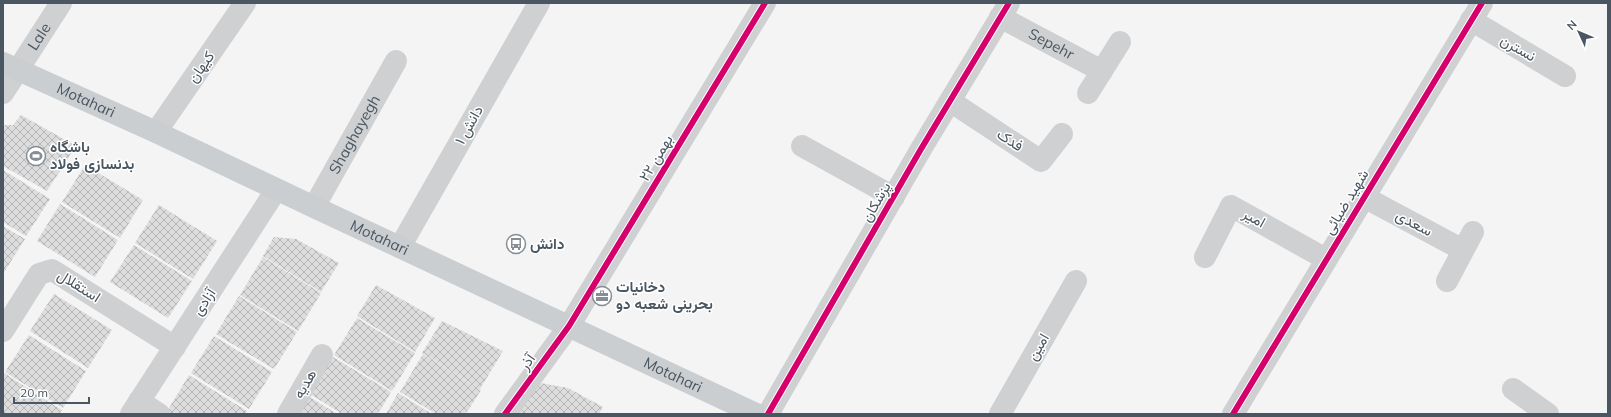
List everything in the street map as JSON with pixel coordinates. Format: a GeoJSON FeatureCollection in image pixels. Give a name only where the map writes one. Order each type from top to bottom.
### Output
{"type":"FeatureCollection","features":[{"type":"Feature","properties":{"kind":"main road","name":"Motahari"},"geometry":{"type":"LineString","coordinates":[[10,66],[156,132],[314,208],[756,414]]}},
{"type":"Feature","properties":{"kind":"street","name":"Lale"},"geometry":{"type":"LineString","coordinates":[[3,93],[10,66],[61,3]]}},
{"type":"Feature","properties":{"kind":"street","name":"کیهان"},"geometry":{"type":"LineString","coordinates":[[156,132],[245,3]]}},
{"type":"Feature","properties":{"kind":"street","name":"۲۲ بهمن"},"geometry":{"type":"LineString","coordinates":[[569,326],[765,3]]}},
{"type":"Feature","properties":{"kind":"street","name":"دانش ۱"},"geometry":{"type":"LineString","coordinates":[[400,248],[532,5]]}},
{"type":"Feature","properties":{"kind":"street","name":"Sepehr"},"geometry":{"type":"LineString","coordinates":[[1005,10],[1102,71]]}},
{"type":"Feature","properties":{"kind":"street","name":"پزشکان"},"geometry":{"type":"LineString","coordinates":[[768,414],[950,101],[1005,10]]}},
{"type":"Feature","properties":{"kind":"street","name":"نسترن"},"geometry":{"type":"LineString","coordinates":[[1477,12],[1565,76]]}},
{"type":"Feature","properties":{"kind":"street","name":"شهید ضیائی"},"geometry":{"type":"LineString","coordinates":[[1233,414],[1477,12]]}},
{"type":"Feature","properties":{"kind":"street"},"geometry":{"type":"LineString","coordinates":[[1088,93],[1120,42]]}},
{"type":"Feature","properties":{"kind":"street","name":"Shaghayegh"},"geometry":{"type":"LineString","coordinates":[[314,208],[396,62]]}},
{"type":"Feature","properties":{"kind":"street","name":"فدک"},"geometry":{"type":"LineString","coordinates":[[950,101],[1041,161],[1062,134]]}},
{"type":"Feature","properties":{"kind":"street"},"geometry":{"type":"LineString","coordinates":[[802,146],[894,197]]}},
{"type":"Feature","properties":{"kind":"street","name":"آزادی"},"geometry":{"type":"LineString","coordinates":[[135,407],[276,190]]}},
{"type":"Feature","properties":{"kind":"street","name":"سعدی"},"geometry":{"type":"LineString","coordinates":[[1364,197],[1468,241],[1447,281]]}},
{"type":"Feature","properties":{"kind":"street","name":"امیر"},"geometry":{"type":"LineString","coordinates":[[1205,257],[1231,206],[1326,259]]}},
{"type":"Feature","properties":{"kind":"street","name":"استقلال"},"geometry":{"type":"LineString","coordinates":[[3,332],[39,274],[52,270],[175,347]]}},
{"type":"Feature","properties":{"kind":"street","name":"امین"},"geometry":{"type":"LineString","coordinates":[[1000,414],[1076,281]]}},
{"type":"Feature","properties":{"kind":"street","name":"آذر"},"geometry":{"type":"LineString","coordinates":[[505,414],[569,326]]}},
{"type":"Feature","properties":{"kind":"street","name":"هدیه"},"geometry":{"type":"LineString","coordinates":[[288,414],[322,355]]}},
{"type":"Feature","properties":{"kind":"street"},"geometry":{"type":"LineString","coordinates":[[1512,389],[1548,414]]}},
{"type":"Feature","properties":{"kind":"street"},"geometry":{"type":"LineString","coordinates":[[135,407],[159,414]]}},
{"type":"Feature","properties":{"kind":"building","name":"باشگاه بدنسازی فولاد"},"geometry":{"type":"Polygon","coordinates":[[[21,115],[76,146],[47,191],[3,166],[3,125],[13,125],[21,115]]]}},
{"type":"Feature","properties":{"kind":"building"},"geometry":{"type":"Polygon","coordinates":[[[85,165],[143,200],[120,238],[62,202],[85,165]]]}},
{"type":"Feature","properties":{"kind":"building"},"geometry":{"type":"Polygon","coordinates":[[[3,170],[50,199],[26,236],[3,222],[3,170]]]}},
{"type":"Feature","properties":{"kind":"building"},"geometry":{"type":"Polygon","coordinates":[[[60,204],[118,240],[95,277],[37,241],[60,204]]]}},
{"type":"Feature","properties":{"kind":"building"},"geometry":{"type":"Polygon","coordinates":[[[159,205],[217,241],[193,279],[135,243],[159,205]]]}},
{"type":"Feature","properties":{"kind":"building"},"geometry":{"type":"Polygon","coordinates":[[[3,226],[25,239],[3,274],[3,226]]]}},
{"type":"Feature","properties":{"kind":"building"},"geometry":{"type":"Polygon","coordinates":[[[274,237],[296,239],[339,263],[321,292],[263,256],[274,237]]]}},
{"type":"Feature","properties":{"kind":"building"},"geometry":{"type":"Polygon","coordinates":[[[134,245],[192,281],[168,318],[110,282],[134,245]]]}},
{"type":"Feature","properties":{"kind":"building"},"geometry":{"type":"Polygon","coordinates":[[[263,257],[321,293],[298,331],[240,295],[263,257]]]}},
{"type":"Feature","properties":{"kind":"building"},"geometry":{"type":"Polygon","coordinates":[[[376,285],[435,318],[415,352],[357,316],[376,285]]]}},
{"type":"Feature","properties":{"kind":"building"},"geometry":{"type":"Polygon","coordinates":[[[54,294],[112,330],[88,368],[30,331],[54,294]]]}},
{"type":"Feature","properties":{"kind":"building"},"geometry":{"type":"Polygon","coordinates":[[[239,296],[297,332],[274,369],[216,334],[239,296]]]}},
{"type":"Feature","properties":{"kind":"building"},"geometry":{"type":"Polygon","coordinates":[[[357,318],[415,353],[392,391],[334,355],[357,318]]]}},
{"type":"Feature","properties":{"kind":"building"},"geometry":{"type":"Polygon","coordinates":[[[442,321],[503,351],[480,389],[422,353],[442,321]]]}},
{"type":"Feature","properties":{"kind":"building"},"geometry":{"type":"Polygon","coordinates":[[[29,335],[86,371],[63,408],[5,372],[29,335]]]}},
{"type":"Feature","properties":{"kind":"building"},"geometry":{"type":"Polygon","coordinates":[[[214,336],[272,372],[249,409],[191,373],[214,336]]]}},
{"type":"Feature","properties":{"kind":"building"},"geometry":{"type":"Polygon","coordinates":[[[423,354],[481,390],[466,414],[436,414],[400,392],[423,354]]]}},
{"type":"Feature","properties":{"kind":"building"},"geometry":{"type":"Polygon","coordinates":[[[333,357],[391,392],[378,414],[342,414],[310,394],[333,357]]]}},
{"type":"Feature","properties":{"kind":"building"},"geometry":{"type":"Polygon","coordinates":[[[4,373],[62,410],[59,414],[3,414],[4,373]]]}},
{"type":"Feature","properties":{"kind":"building"},"geometry":{"type":"Polygon","coordinates":[[[189,375],[247,411],[246,414],[166,413],[189,375]]]}},
{"type":"Feature","properties":{"kind":"building"},"geometry":{"type":"Polygon","coordinates":[[[535,382],[568,388],[603,407],[599,414],[517,414],[535,382]]]}},
{"type":"Feature","properties":{"kind":"building"},"geometry":{"type":"Polygon","coordinates":[[[398,393],[432,414],[386,414],[398,393]]]}},
{"type":"Feature","properties":{"kind":"building"},"geometry":{"type":"Polygon","coordinates":[[[308,396],[337,414],[297,414],[308,396]]]}},
{"type":"Feature","properties":{"kind":"cycle path"},"geometry":{"type":"LineString","coordinates":[[505,414],[569,326],[765,3]]}},
{"type":"Feature","properties":{"kind":"cycle path"},"geometry":{"type":"LineString","coordinates":[[768,414],[921,149],[1009,3]]}},
{"type":"Feature","properties":{"kind":"cycle path"},"geometry":{"type":"LineString","coordinates":[[1233,414],[1482,3]]}},
{"type":"Feature","properties":{"kind":"place","name":"باشگاه بدنسازی فولاد"},"geometry":{"type":"Point","coordinates":[36,156]}},
{"type":"Feature","properties":{"kind":"place","name":"دانش"},"geometry":{"type":"Point","coordinates":[516,244]}},
{"type":"Feature","properties":{"kind":"place","name":"دخانیات بحرینی شعبه دو"},"geometry":{"type":"Point","coordinates":[602,296]}}]}
